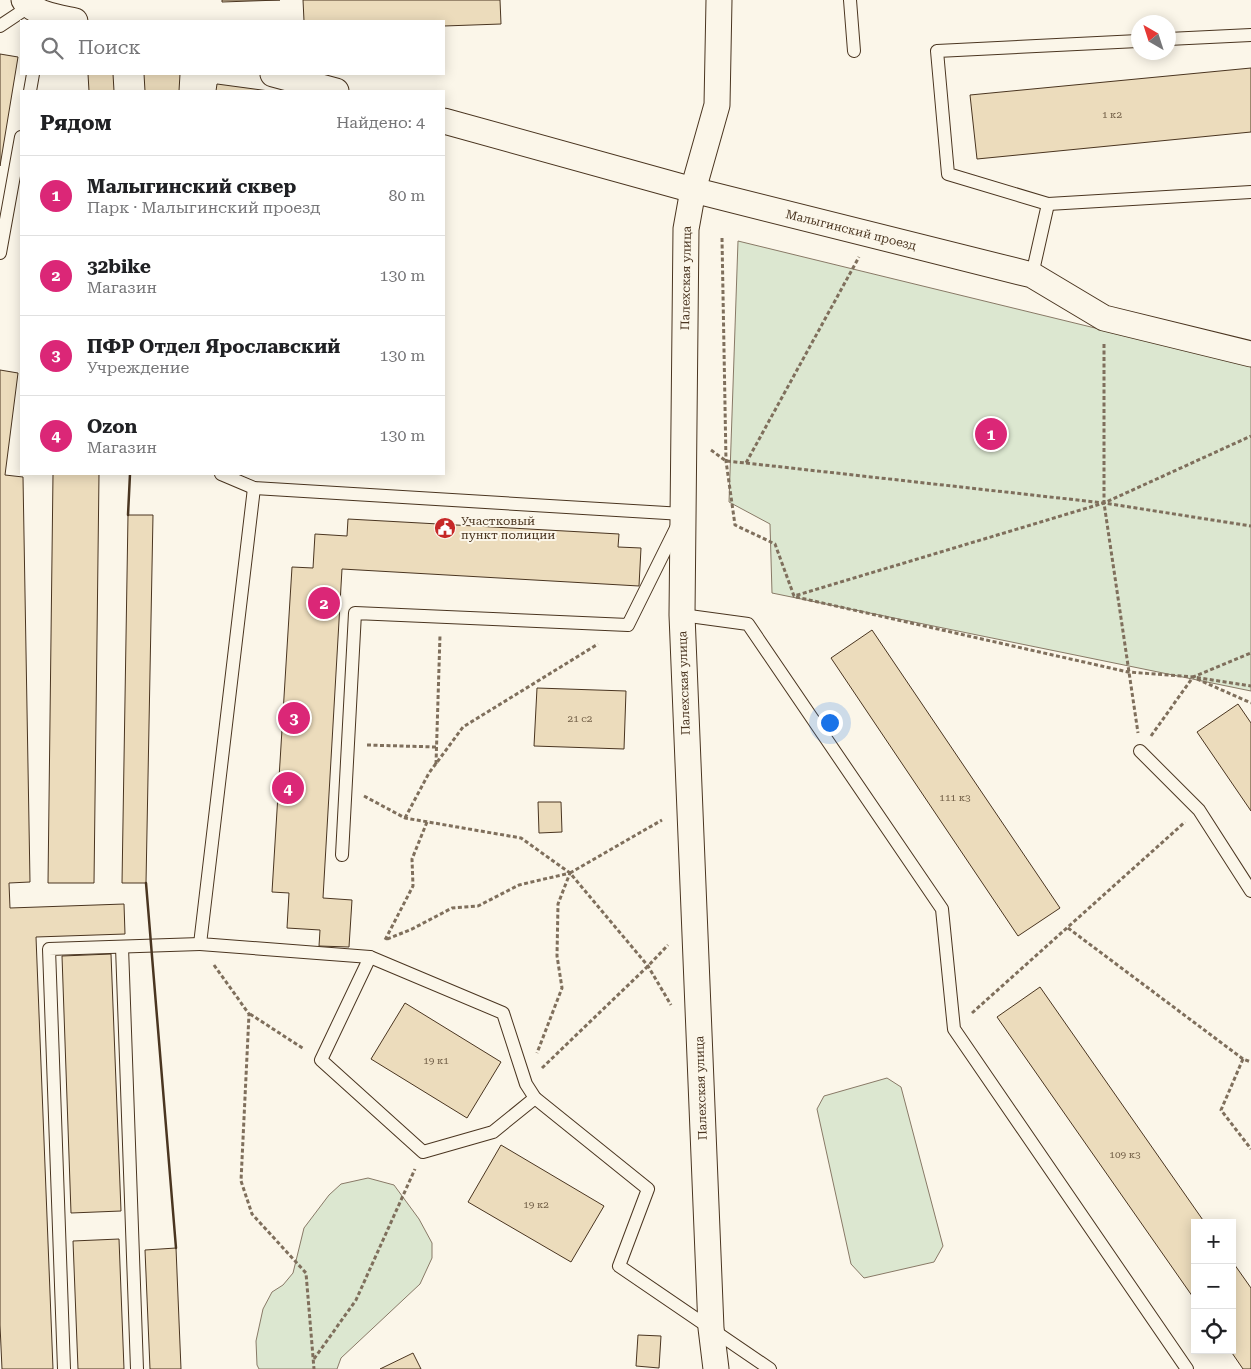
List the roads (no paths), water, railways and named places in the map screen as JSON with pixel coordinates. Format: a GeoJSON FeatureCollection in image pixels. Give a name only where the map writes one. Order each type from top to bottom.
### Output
{"type":"FeatureCollection","features":[{"type":"Feature","properties":{"kind":"street","name":"Палехская улица"},"geometry":{"type":"LineString","coordinates":[[716,1369],[711,1328],[682,615],[686,229],[693,190],[717,105],[719,0]]}},
{"type":"Feature","properties":{"kind":"street"},"geometry":{"type":"LineString","coordinates":[[35,10],[71,20]]}},
{"type":"Feature","properties":{"kind":"street"},"geometry":{"type":"LineString","coordinates":[[277,75],[332,90]]}},
{"type":"Feature","properties":{"kind":"street","name":"Малыгинский проезд"},"geometry":{"type":"LineString","coordinates":[[445,121],[693,190],[1032,275],[1104,318],[1251,354]]}},
{"type":"Feature","properties":{"kind":"lane"},"geometry":{"type":"LineString","coordinates":[[850,0],[854,51]]}},
{"type":"Feature","properties":{"kind":"lane"},"geometry":{"type":"LineString","coordinates":[[0,26],[35,10]]}},
{"type":"Feature","properties":{"kind":"lane"},"geometry":{"type":"LineString","coordinates":[[1176,39],[1251,35]]}},
{"type":"Feature","properties":{"kind":"lane"},"geometry":{"type":"LineString","coordinates":[[1131,40],[937,51],[948,174],[1048,204],[1251,192]]}},
{"type":"Feature","properties":{"kind":"lane"},"geometry":{"type":"LineString","coordinates":[[30,90],[33,75]]}},
{"type":"Feature","properties":{"kind":"lane"},"geometry":{"type":"LineString","coordinates":[[0,253],[20,143]]}},
{"type":"Feature","properties":{"kind":"lane"},"geometry":{"type":"LineString","coordinates":[[1032,275],[1048,204]]}},
{"type":"Feature","properties":{"kind":"lane"},"geometry":{"type":"LineString","coordinates":[[223,475],[254,488],[683,514],[628,625],[355,613],[342,854]]}},
{"type":"Feature","properties":{"kind":"lane"},"geometry":{"type":"LineString","coordinates":[[200,944],[254,488]]}},
{"type":"Feature","properties":{"kind":"lane"},"geometry":{"type":"LineString","coordinates":[[682,615],[748,624],[942,909],[954,1029],[1187,1369]]}},
{"type":"Feature","properties":{"kind":"lane"},"geometry":{"type":"LineString","coordinates":[[1140,751],[1199,810],[1251,891]]}},
{"type":"Feature","properties":{"kind":"lane"},"geometry":{"type":"LineString","coordinates":[[64,1369],[49,949],[200,944],[370,957],[503,1013],[526,1084],[535,1098],[648,1189],[619,1266],[770,1369]]}},
{"type":"Feature","properties":{"kind":"lane"},"geometry":{"type":"LineString","coordinates":[[122,947],[137,1369]]}},
{"type":"Feature","properties":{"kind":"lane"},"geometry":{"type":"LineString","coordinates":[[370,957],[321,1060],[423,1152],[493,1132],[535,1098]]}},
{"type":"Feature","properties":{"kind":"place","name":"Малыгинский сквер"},"geometry":{"type":"Point","coordinates":[991,434]}},
{"type":"Feature","properties":{"kind":"place","name":"Участковый пункт полиции"},"geometry":{"type":"Point","coordinates":[445,528]}},
{"type":"Feature","properties":{"kind":"place","name":"32bike"},"geometry":{"type":"Point","coordinates":[324,603]}},
{"type":"Feature","properties":{"kind":"place","name":"ПФР Отдел Ярославский"},"geometry":{"type":"Point","coordinates":[294,718]}},
{"type":"Feature","properties":{"kind":"place","name":"Ozon"},"geometry":{"type":"Point","coordinates":[288,788]}}]}
